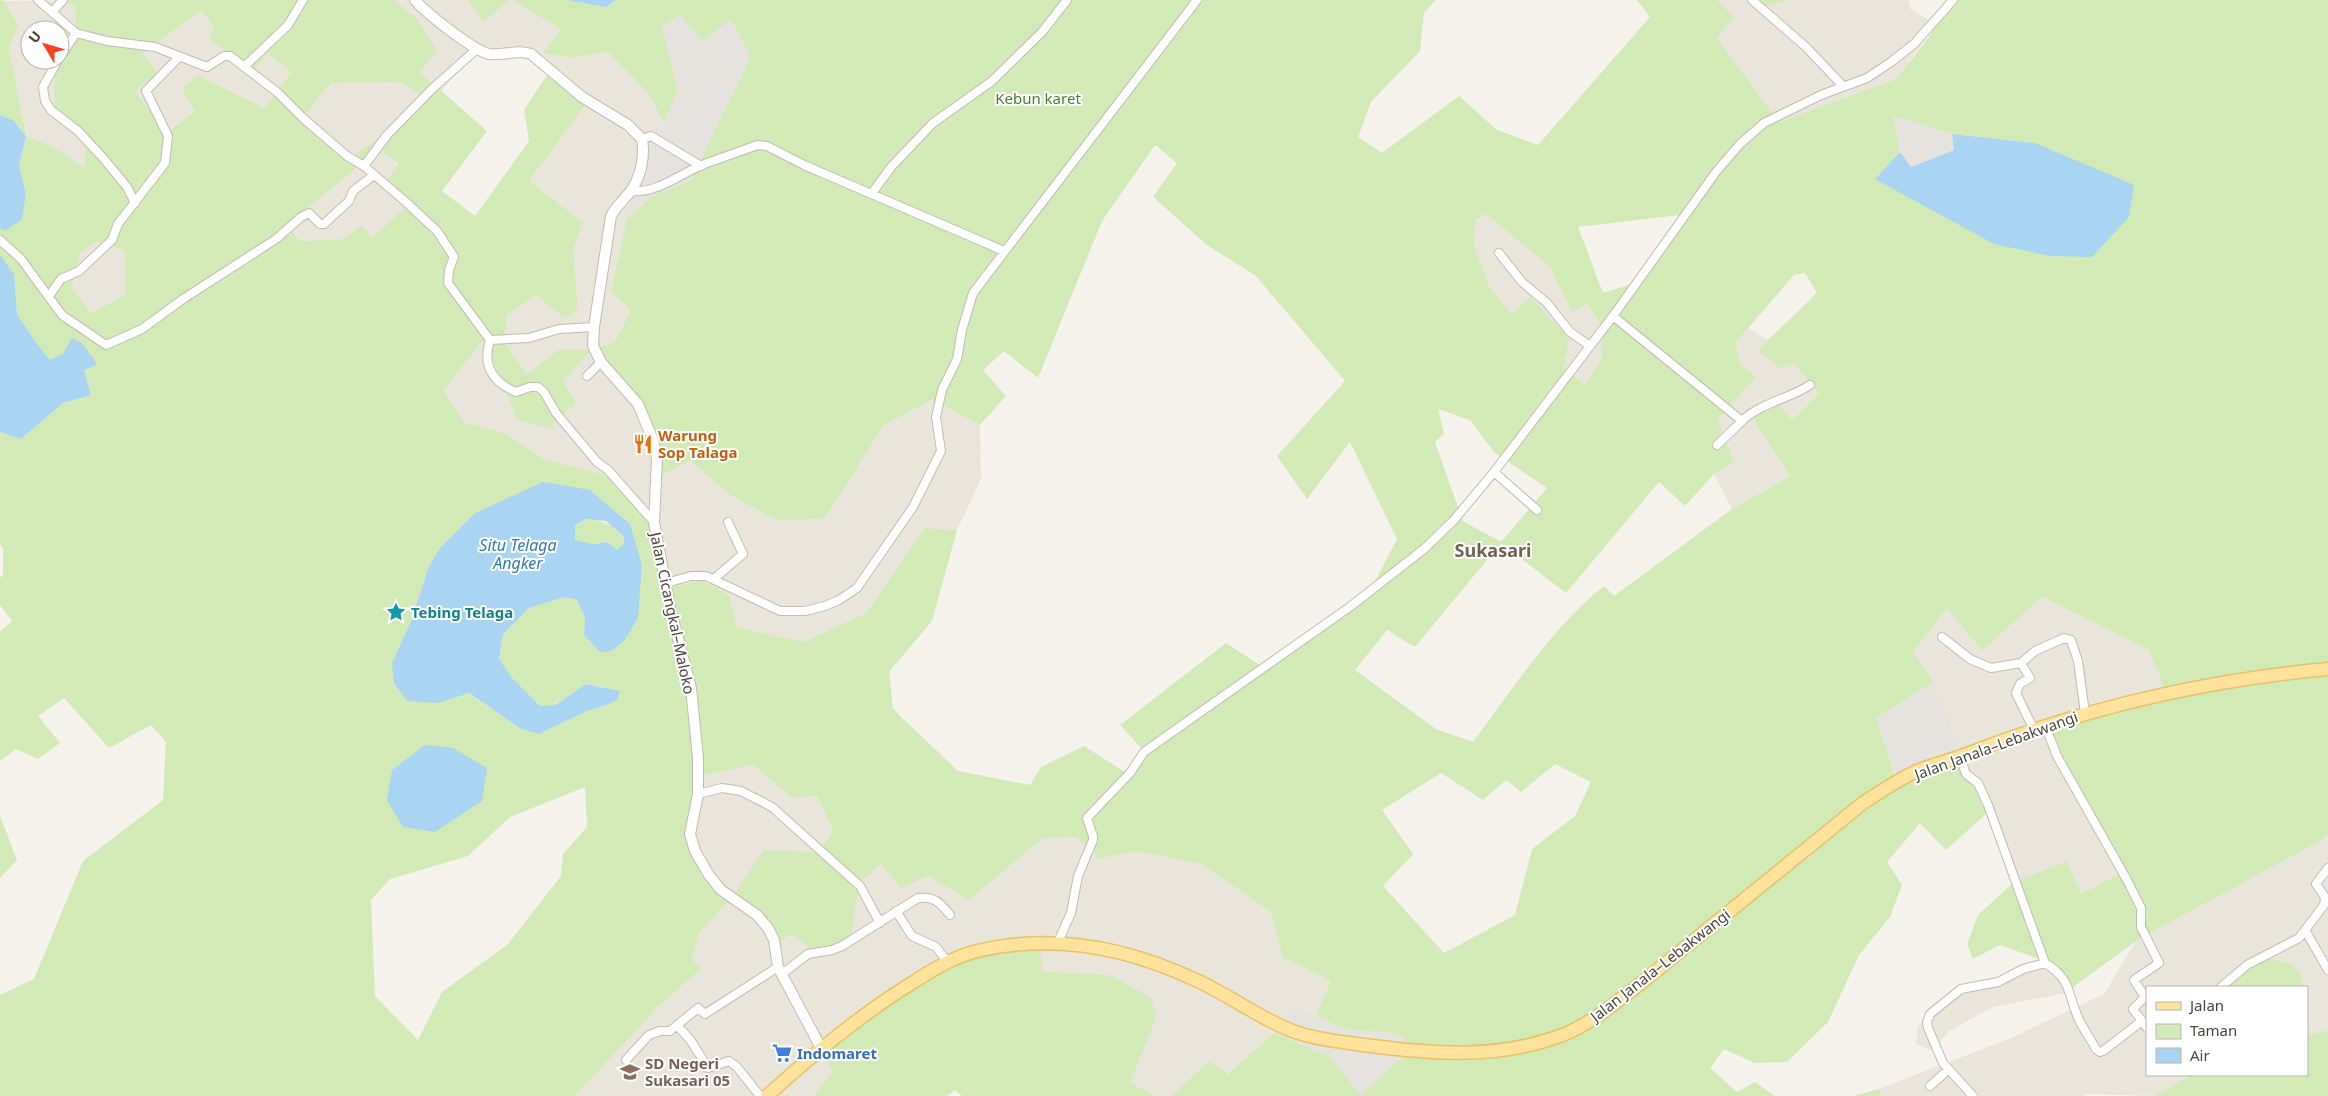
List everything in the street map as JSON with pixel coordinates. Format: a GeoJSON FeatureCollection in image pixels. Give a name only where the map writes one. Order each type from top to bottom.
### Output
{"type":"FeatureCollection","features":[{"type":"Feature","properties":{"kind":"main road","name":"Jalan Janala–Lebakwangi"},"geometry":{"type":"LineString","coordinates":[[767,1096],[821,1048],[894,994],[947,961],[977,951],[1016,945],[1058,942],[1099,947],[1178,972],[1201,982],[1262,1017],[1303,1035],[1396,1049],[1479,1053],[1516,1049],[1566,1033],[1646,980],[1863,803],[1891,784],[1921,770],[2039,727],[2085,713],[2167,694],[2294,672],[2328,669]]}},
{"type":"Feature","properties":{"kind":"street"},"geometry":{"type":"LineString","coordinates":[[38,0],[76,33],[107,41],[155,48],[207,67],[224,56],[230,56],[277,92],[304,119],[347,156],[364,166],[437,232],[454,258],[448,270],[448,283],[490,340],[487,363],[492,376],[504,387],[516,392],[530,387],[538,387],[544,392],[556,413],[597,462],[608,470],[654,522]]}},
{"type":"Feature","properties":{"kind":"street"},"geometry":{"type":"LineString","coordinates":[[52,12],[63,0]]}},
{"type":"Feature","properties":{"kind":"street"},"geometry":{"type":"LineString","coordinates":[[244,67],[288,24],[303,0]]}},
{"type":"Feature","properties":{"kind":"street"},"geometry":{"type":"LineString","coordinates":[[415,0],[429,14],[477,49],[490,54],[522,51],[531,54],[582,97],[628,126],[642,139],[650,136],[701,166]]}},
{"type":"Feature","properties":{"kind":"street"},"geometry":{"type":"LineString","coordinates":[[872,193],[892,166],[933,123],[992,81],[1042,32],[1067,0]]}},
{"type":"Feature","properties":{"kind":"street"},"geometry":{"type":"LineString","coordinates":[[666,583],[691,576],[706,576],[714,578],[780,611],[805,611],[825,606],[840,600],[857,588],[913,507],[941,451],[936,417],[942,390],[957,359],[962,330],[972,293],[1197,0]]}},
{"type":"Feature","properties":{"kind":"street"},"geometry":{"type":"LineString","coordinates":[[1752,0],[1806,47],[1843,86]]}},
{"type":"Feature","properties":{"kind":"street"},"geometry":{"type":"LineString","coordinates":[[1058,942],[1071,913],[1078,876],[1094,836],[1087,818],[1130,773],[1144,752],[1351,606],[1424,549],[1454,520],[1494,472],[1613,316],[1716,172],[1740,144],[1764,123],[1843,86],[1867,78],[1891,62],[1914,44],[1953,0]]}},
{"type":"Feature","properties":{"kind":"street"},"geometry":{"type":"LineString","coordinates":[[70,42],[76,33]]}},
{"type":"Feature","properties":{"kind":"street"},"geometry":{"type":"LineString","coordinates":[[364,166],[387,135],[434,88],[477,49]]}},
{"type":"Feature","properties":{"kind":"street"},"geometry":{"type":"LineString","coordinates":[[49,296],[61,279],[79,271],[112,240],[118,224],[165,163],[168,136],[146,91],[179,57]]}},
{"type":"Feature","properties":{"kind":"street"},"geometry":{"type":"LineString","coordinates":[[52,70],[43,87],[45,101],[51,110],[78,131],[104,159],[128,187],[135,203]]}},
{"type":"Feature","properties":{"kind":"street","name":"Jalan Cicangkal–Maloko"},"geometry":{"type":"LineString","coordinates":[[642,139],[642,163],[630,192],[615,208],[611,216],[594,327],[594,346],[600,362],[638,404],[652,440],[658,469],[654,522],[690,688],[698,758],[698,794],[690,834],[695,851],[709,875],[721,890],[757,915],[768,928],[774,940],[780,971],[821,1048]]}},
{"type":"Feature","properties":{"kind":"street"},"geometry":{"type":"LineString","coordinates":[[630,192],[640,192],[658,186],[701,166],[757,145],[767,146],[804,165],[1004,251]]}},
{"type":"Feature","properties":{"kind":"street"},"geometry":{"type":"LineString","coordinates":[[0,240],[21,260],[62,315],[106,345],[142,329],[183,299],[276,239],[301,217],[309,214],[320,224],[324,224],[349,201],[353,191],[374,175]]}},
{"type":"Feature","properties":{"kind":"street"},"geometry":{"type":"LineString","coordinates":[[1499,253],[1522,282],[1547,303],[1570,332],[1590,346]]}},
{"type":"Feature","properties":{"kind":"street"},"geometry":{"type":"LineString","coordinates":[[1613,316],[1742,421]]}},
{"type":"Feature","properties":{"kind":"street"},"geometry":{"type":"LineString","coordinates":[[490,340],[529,338],[559,330],[594,327]]}},
{"type":"Feature","properties":{"kind":"street"},"geometry":{"type":"LineString","coordinates":[[586,376],[600,362]]}},
{"type":"Feature","properties":{"kind":"street"},"geometry":{"type":"LineString","coordinates":[[1717,445],[1749,414],[1796,394],[1810,385]]}},
{"type":"Feature","properties":{"kind":"street"},"geometry":{"type":"LineString","coordinates":[[1494,472],[1537,510]]}},
{"type":"Feature","properties":{"kind":"street"},"geometry":{"type":"LineString","coordinates":[[714,578],[743,554],[728,522]]}},
{"type":"Feature","properties":{"kind":"street"},"geometry":{"type":"LineString","coordinates":[[1942,636],[1970,659],[1991,668],[2021,663],[2035,651],[2064,638],[2069,638],[2078,662],[2085,713]]}},
{"type":"Feature","properties":{"kind":"street"},"geometry":{"type":"LineString","coordinates":[[2021,663],[2030,678],[2020,684],[2016,694],[2057,756],[2134,894],[2140,908],[2141,927],[2159,963],[2134,980],[2145,997],[2133,1009],[2146,1027]]}},
{"type":"Feature","properties":{"kind":"street"},"geometry":{"type":"LineString","coordinates":[[1960,757],[1966,774],[1978,783],[1988,805],[2044,963],[2056,970],[2066,980],[2080,1022],[2100,1052],[2142,1021]]}},
{"type":"Feature","properties":{"kind":"street"},"geometry":{"type":"LineString","coordinates":[[698,794],[722,788],[741,792],[772,807],[860,886],[880,923]]}},
{"type":"Feature","properties":{"kind":"street"},"geometry":{"type":"LineString","coordinates":[[2222,986],[2254,961],[2299,938],[2324,904],[2325,897],[2316,884],[2328,868]]}},
{"type":"Feature","properties":{"kind":"street"},"geometry":{"type":"LineString","coordinates":[[626,1060],[649,1035],[660,1031],[670,1031],[698,1008],[705,1014],[808,954],[832,950],[842,946],[918,898],[928,897],[937,899],[950,915]]}},
{"type":"Feature","properties":{"kind":"street"},"geometry":{"type":"LineString","coordinates":[[896,911],[912,936],[936,947],[947,961]]}},
{"type":"Feature","properties":{"kind":"street"},"geometry":{"type":"LineString","coordinates":[[2305,930],[2328,970]]}},
{"type":"Feature","properties":{"kind":"street"},"geometry":{"type":"LineString","coordinates":[[1973,1096],[1948,1070],[1927,1022],[1934,1010],[1962,989],[1998,982],[2023,969],[2044,963]]}},
{"type":"Feature","properties":{"kind":"street"},"geometry":{"type":"LineString","coordinates":[[677,1025],[691,1041],[708,1068],[729,1061],[737,1067],[760,1096]]}},
{"type":"Feature","properties":{"kind":"street"},"geometry":{"type":"LineString","coordinates":[[1930,1086],[1948,1070]]}},
{"type":"Feature","properties":{"kind":"shaded area"},"geometry":{"type":"Polygon","coordinates":[[[65,0],[75,7],[77,36],[70,44],[70,20],[20,20],[20,70],[60,70],[87,140],[84,169],[52,146],[26,136],[9,47],[19,24],[3,1],[65,0]]]}},
{"type":"Feature","properties":{"kind":"shaded area"},"geometry":{"type":"Polygon","coordinates":[[[395,0],[468,0],[484,21],[509,0],[512,0],[562,29],[543,53],[572,58],[608,52],[648,93],[664,123],[642,139],[642,166],[611,292],[631,310],[615,342],[592,350],[690,459],[730,495],[825,518],[884,425],[932,400],[980,425],[981,479],[957,530],[925,528],[866,613],[803,642],[737,627],[667,588],[609,476],[546,460],[506,434],[464,422],[443,391],[484,339],[517,420],[563,381],[591,351],[558,350],[527,374],[504,342],[507,315],[536,295],[565,319],[578,310],[573,249],[583,222],[529,181],[586,104],[558,78],[521,55],[472,56],[441,91],[420,71],[418,20],[395,0]]]}},
{"type":"Feature","properties":{"kind":"shaded area"},"geometry":{"type":"Polygon","coordinates":[[[1717,0],[1755,0],[1764,7],[1789,0],[1908,0],[1911,10],[1936,24],[1896,79],[1779,122],[1717,38],[1734,17],[1717,0]]]}},
{"type":"Feature","properties":{"kind":"shaded area"},"geometry":{"type":"Polygon","coordinates":[[[202,10],[214,27],[253,70],[268,54],[291,72],[264,108],[194,110],[168,132],[135,92],[157,73],[143,53],[202,10]]]}},
{"type":"Feature","properties":{"kind":"shaded area"},"geometry":{"type":"Polygon","coordinates":[[[680,15],[731,19],[750,57],[691,180],[651,197],[627,219],[642,166],[642,138],[664,123],[678,91],[661,25],[680,15]]]}},
{"type":"Feature","properties":{"kind":"shaded area"},"geometry":{"type":"Polygon","coordinates":[[[402,82],[421,95],[370,145],[352,155],[305,116],[322,93],[333,83],[402,82]]]}},
{"type":"Feature","properties":{"kind":"shaded area"},"geometry":{"type":"Polygon","coordinates":[[[1892,115],[1952,134],[1954,150],[1911,167],[1900,152],[1892,115]]]}},
{"type":"Feature","properties":{"kind":"shaded area"},"geometry":{"type":"Polygon","coordinates":[[[379,149],[399,166],[408,206],[372,239],[362,225],[343,239],[300,241],[286,225],[379,149]]]}},
{"type":"Feature","properties":{"kind":"shaded area"},"geometry":{"type":"Polygon","coordinates":[[[1486,214],[1550,267],[1572,311],[1587,303],[1601,323],[1602,358],[1585,385],[1564,368],[1512,314],[1489,286],[1474,244],[1476,221],[1486,214]]]}},
{"type":"Feature","properties":{"kind":"shaded area"},"geometry":{"type":"Polygon","coordinates":[[[95,242],[125,251],[125,295],[91,313],[72,288],[80,253],[95,242]]]}},
{"type":"Feature","properties":{"kind":"shaded area"},"geometry":{"type":"Polygon","coordinates":[[[1748,328],[1768,340],[1759,351],[1793,363],[1819,393],[1791,420],[1790,476],[1732,509],[1714,474],[1734,462],[1718,420],[1756,377],[1739,363],[1736,342],[1748,328]]]}},
{"type":"Feature","properties":{"kind":"shaded area"},"geometry":{"type":"Polygon","coordinates":[[[2042,597],[2149,650],[2165,690],[2049,727],[2117,875],[2081,894],[2067,862],[2013,883],[1964,754],[1934,683],[1913,652],[1947,608],[1982,651],[2042,597]]]}},
{"type":"Feature","properties":{"kind":"shaded area"},"geometry":{"type":"Polygon","coordinates":[[[1934,682],[1964,754],[1897,781],[1876,718],[1934,682]]]}},
{"type":"Feature","properties":{"kind":"shaded area"},"geometry":{"type":"Polygon","coordinates":[[[753,765],[792,798],[817,796],[833,831],[819,852],[730,900],[713,888],[689,840],[696,777],[753,765]]]}},
{"type":"Feature","properties":{"kind":"shaded area"},"geometry":{"type":"Polygon","coordinates":[[[2328,834],[2328,1030],[2308,1035],[2308,986],[2300,986],[2303,977],[2230,986],[2146,986],[2146,1076],[2188,1076],[2154,1096],[2087,1094],[2082,1096],[1882,1096],[1879,1089],[2011,1038],[2104,994],[2136,941],[2320,841],[2328,834]]]}},
{"type":"Feature","properties":{"kind":"shaded area"},"geometry":{"type":"Polygon","coordinates":[[[1076,837],[1099,859],[1135,851],[1201,864],[1271,912],[1284,957],[1331,981],[1316,1015],[1295,1005],[1274,1033],[1226,1074],[1209,1061],[1171,1096],[1157,1096],[1130,1083],[1157,1016],[1110,975],[1041,971],[1041,946],[832,1072],[813,1096],[575,1096],[658,1007],[701,969],[692,959],[699,933],[730,900],[764,928],[859,884],[881,864],[928,876],[969,900],[1043,838],[1076,837]]]}},
{"type":"Feature","properties":{"kind":"shaded area"},"geometry":{"type":"Polygon","coordinates":[[[2050,963],[2065,993],[1993,1007],[1949,1031],[1932,1051],[1916,1044],[1918,1026],[1945,1003],[1983,985],[2050,963]]]}},
{"type":"Feature","properties":{"kind":"shaded area"},"geometry":{"type":"Polygon","coordinates":[[[1295,1005],[1344,1029],[1401,1034],[1409,1052],[1361,1095],[1329,1056],[1274,1033],[1295,1005]]]}},
{"type":"Feature","properties":{"kind":"green space"},"geometry":{"type":"Polygon","coordinates":[[[0,0],[3,0],[19,25],[9,47],[26,136],[13,120],[0,115],[0,0]]]}},
{"type":"Feature","properties":{"kind":"green space","name":"Kebun karet"},"geometry":{"type":"Polygon","coordinates":[[[65,0],[395,0],[418,20],[437,51],[420,72],[487,131],[442,191],[475,216],[529,141],[524,110],[549,72],[586,104],[529,181],[583,222],[573,249],[578,310],[565,319],[536,295],[507,315],[504,342],[527,374],[558,350],[591,350],[615,342],[631,310],[611,292],[627,219],[651,197],[691,180],[750,57],[731,19],[703,41],[680,15],[662,25],[678,91],[664,123],[648,93],[608,52],[572,58],[543,53],[561,29],[512,0],[567,0],[606,7],[616,0],[1436,0],[1424,13],[1420,51],[1371,102],[1358,137],[1382,153],[1459,96],[1497,130],[1538,145],[1650,17],[1637,0],[1717,0],[1734,17],[1717,38],[1779,122],[1896,79],[1928,38],[1936,24],[1957,0],[2328,0],[2328,834],[2320,841],[2136,941],[2065,993],[2050,963],[2000,945],[1973,959],[1967,944],[1978,915],[2013,883],[2067,861],[2081,894],[2117,875],[2048,727],[2165,690],[2149,650],[2042,597],[1982,651],[1947,608],[1913,652],[1934,682],[1876,718],[1897,781],[1964,754],[1987,813],[1946,850],[1920,823],[1887,862],[1902,885],[1890,917],[1859,955],[1828,1022],[1787,1062],[1755,1063],[1724,1049],[1710,1068],[1737,1092],[1755,1082],[1775,1096],[1171,1096],[1209,1061],[1227,1074],[1274,1033],[1329,1056],[1361,1095],[1409,1051],[1401,1034],[1344,1029],[1316,1015],[1331,981],[1283,957],[1271,912],[1201,864],[1135,851],[1099,859],[1076,837],[1043,838],[969,900],[928,876],[901,888],[881,864],[859,884],[851,936],[823,957],[791,934],[773,946],[764,928],[730,900],[699,933],[692,959],[701,969],[658,1007],[575,1096],[0,1096],[0,995],[34,979],[83,861],[163,800],[166,742],[151,725],[109,748],[64,698],[38,716],[60,743],[38,759],[16,749],[0,761],[0,632],[12,621],[0,605],[3,549],[0,544],[0,432],[21,439],[63,403],[91,394],[84,370],[63,355],[51,361],[17,314],[14,274],[0,255],[0,228],[5,231],[26,193],[19,166],[26,136],[52,146],[84,168],[86,140],[54,116],[55,70],[70,70],[70,44],[77,36],[75,7],[65,0]],[[202,10],[143,53],[157,73],[135,92],[168,132],[194,111],[182,89],[197,75],[264,108],[291,72],[268,54],[253,71],[209,39],[214,27],[202,10]],[[402,82],[332,83],[305,116],[352,155],[370,145],[421,96],[402,82]],[[1893,116],[1900,152],[1875,179],[2036,146],[2035,143],[1952,134],[1893,116]],[[1155,145],[1102,221],[1038,378],[1004,351],[983,370],[1006,396],[980,425],[932,400],[884,425],[825,518],[779,521],[730,495],[690,460],[660,476],[638,404],[591,351],[563,381],[576,403],[549,428],[517,420],[484,339],[443,391],[464,422],[506,434],[546,460],[609,476],[652,523],[667,588],[701,580],[729,595],[737,627],[803,642],[866,613],[925,528],[957,530],[932,621],[889,672],[893,709],[958,771],[1030,785],[1041,767],[1084,746],[1128,774],[1146,753],[1120,725],[1226,643],[1266,669],[1366,599],[1397,539],[1350,442],[1307,499],[1277,456],[1345,381],[1256,276],[1207,245],[1153,197],[1177,163],[1155,145]],[[379,149],[287,225],[300,241],[343,239],[362,225],[372,238],[407,206],[386,182],[399,165],[379,149]],[[1486,214],[1476,220],[1474,244],[1489,286],[1512,314],[1530,297],[1569,338],[1564,368],[1585,385],[1602,358],[1600,323],[1587,303],[1572,312],[1550,267],[1486,214]],[[1680,215],[1578,227],[1603,293],[1641,281],[1680,215]],[[96,242],[80,253],[72,288],[91,313],[125,295],[125,251],[96,242]],[[1805,273],[1794,275],[1736,342],[1739,363],[1756,377],[1718,420],[1734,462],[1714,474],[1685,506],[1659,482],[1566,593],[1501,543],[1415,647],[1387,630],[1355,670],[1436,729],[1473,742],[1551,639],[1604,586],[1614,596],[1732,509],[1790,476],[1753,418],[1779,405],[1792,420],[1819,393],[1793,363],[1780,368],[1759,351],[1817,293],[1805,273]],[[1438,409],[1444,434],[1435,442],[1463,521],[1501,542],[1547,488],[1494,452],[1470,420],[1438,409]],[[590,490],[475,513],[439,549],[429,566],[411,621],[392,663],[468,693],[521,729],[539,734],[617,699],[620,691],[587,684],[554,705],[540,706],[512,679],[499,659],[503,634],[529,608],[565,597],[577,600],[585,618],[584,635],[600,652],[630,524],[590,490]],[[1555,764],[1521,792],[1506,780],[1483,800],[1441,773],[1382,810],[1413,854],[1383,886],[1444,953],[1515,915],[1532,849],[1575,816],[1591,782],[1555,764]],[[753,765],[696,777],[690,840],[713,888],[730,900],[764,850],[819,852],[833,831],[817,796],[792,798],[753,765]],[[585,787],[510,817],[468,856],[390,879],[371,900],[375,996],[418,1040],[442,992],[508,944],[561,876],[563,854],[587,827],[585,787]]]}},
{"type":"Feature","properties":{"kind":"green space"},"geometry":{"type":"Polygon","coordinates":[[[468,0],[509,0],[484,22],[468,0]]]}},
{"type":"Feature","properties":{"kind":"green space"},"geometry":{"type":"Polygon","coordinates":[[[1755,0],[1789,0],[1764,7],[1755,0]]]}},
{"type":"Feature","properties":{"kind":"green space"},"geometry":{"type":"Polygon","coordinates":[[[586,519],[598,521],[615,528],[624,543],[617,550],[607,542],[593,544],[575,540],[575,525],[586,519]]]}},
{"type":"Feature","properties":{"kind":"green space"},"geometry":{"type":"Polygon","coordinates":[[[0,816],[17,860],[0,878],[0,816]]]}},
{"type":"Feature","properties":{"kind":"green space"},"geometry":{"type":"Polygon","coordinates":[[[1041,945],[1042,971],[1110,975],[1150,997],[1157,1016],[1130,1083],[1157,1096],[962,1096],[955,1090],[947,1096],[813,1096],[832,1072],[822,1048],[949,962],[1041,945]]]}},
{"type":"Feature","properties":{"kind":"green space"},"geometry":{"type":"Polygon","coordinates":[[[2257,955],[2293,965],[2303,977],[2300,986],[2223,986],[2257,955]]]}},
{"type":"Feature","properties":{"kind":"green space"},"geometry":{"type":"Polygon","coordinates":[[[2328,1030],[2328,1096],[2154,1096],[2188,1076],[2308,1076],[2308,1035],[2328,1030]]]}},
{"type":"Feature","properties":{"kind":"green space"},"geometry":{"type":"Polygon","coordinates":[[[1879,1089],[1882,1096],[1853,1096],[1879,1089]]]}},
{"type":"Feature","properties":{"kind":"water"},"geometry":{"type":"Polygon","coordinates":[[[567,0],[616,0],[606,7],[567,0]]]}},
{"type":"Feature","properties":{"kind":"water"},"geometry":{"type":"Polygon","coordinates":[[[0,115],[13,120],[26,136],[19,166],[26,193],[22,219],[5,231],[0,228],[0,115]]]}},
{"type":"Feature","properties":{"kind":"water"},"geometry":{"type":"Polygon","coordinates":[[[1952,134],[2035,143],[2134,185],[2129,217],[2092,257],[2050,256],[1994,244],[1875,179],[1900,152],[1911,167],[1954,150],[1952,134]]]}},
{"type":"Feature","properties":{"kind":"water"},"geometry":{"type":"Polygon","coordinates":[[[0,255],[14,274],[17,314],[50,360],[63,354],[72,338],[82,343],[97,364],[84,370],[91,395],[63,403],[21,439],[0,432],[0,255]]]}},
{"type":"Feature","properties":{"kind":"water","name":"Situ Telaga Angker"},"geometry":{"type":"Polygon","coordinates":[[[543,482],[590,490],[630,524],[642,565],[638,618],[624,641],[611,651],[600,652],[584,635],[585,618],[577,600],[565,597],[529,608],[503,634],[499,659],[512,678],[540,706],[555,705],[586,684],[620,691],[617,700],[587,711],[539,734],[521,729],[469,693],[438,703],[407,701],[394,683],[392,663],[411,621],[429,566],[439,549],[475,513],[543,482]],[[586,519],[575,525],[575,540],[593,544],[607,542],[617,550],[624,543],[623,536],[606,521],[586,519]]]}},
{"type":"Feature","properties":{"kind":"water"},"geometry":{"type":"Polygon","coordinates":[[[425,745],[453,748],[487,768],[482,801],[435,832],[403,827],[387,800],[392,770],[425,745]]]}},
{"type":"Feature","properties":{"kind":"place","name":"Warung Sop Talaga"},"geometry":{"type":"Point","coordinates":[643,444]}},
{"type":"Feature","properties":{"kind":"place","name":"Tebing Telaga"},"geometry":{"type":"Point","coordinates":[396,612]}},
{"type":"Feature","properties":{"kind":"place","name":"Indomaret"},"geometry":{"type":"Point","coordinates":[782,1053]}},
{"type":"Feature","properties":{"kind":"place","name":"SD Negeri Sukasari 05"},"geometry":{"type":"Point","coordinates":[630,1072]}},
{"type":"Feature","properties":{"kind":"district","name":"Sukasari"},"geometry":{"type":"Point","coordinates":[1493,550]}}]}
